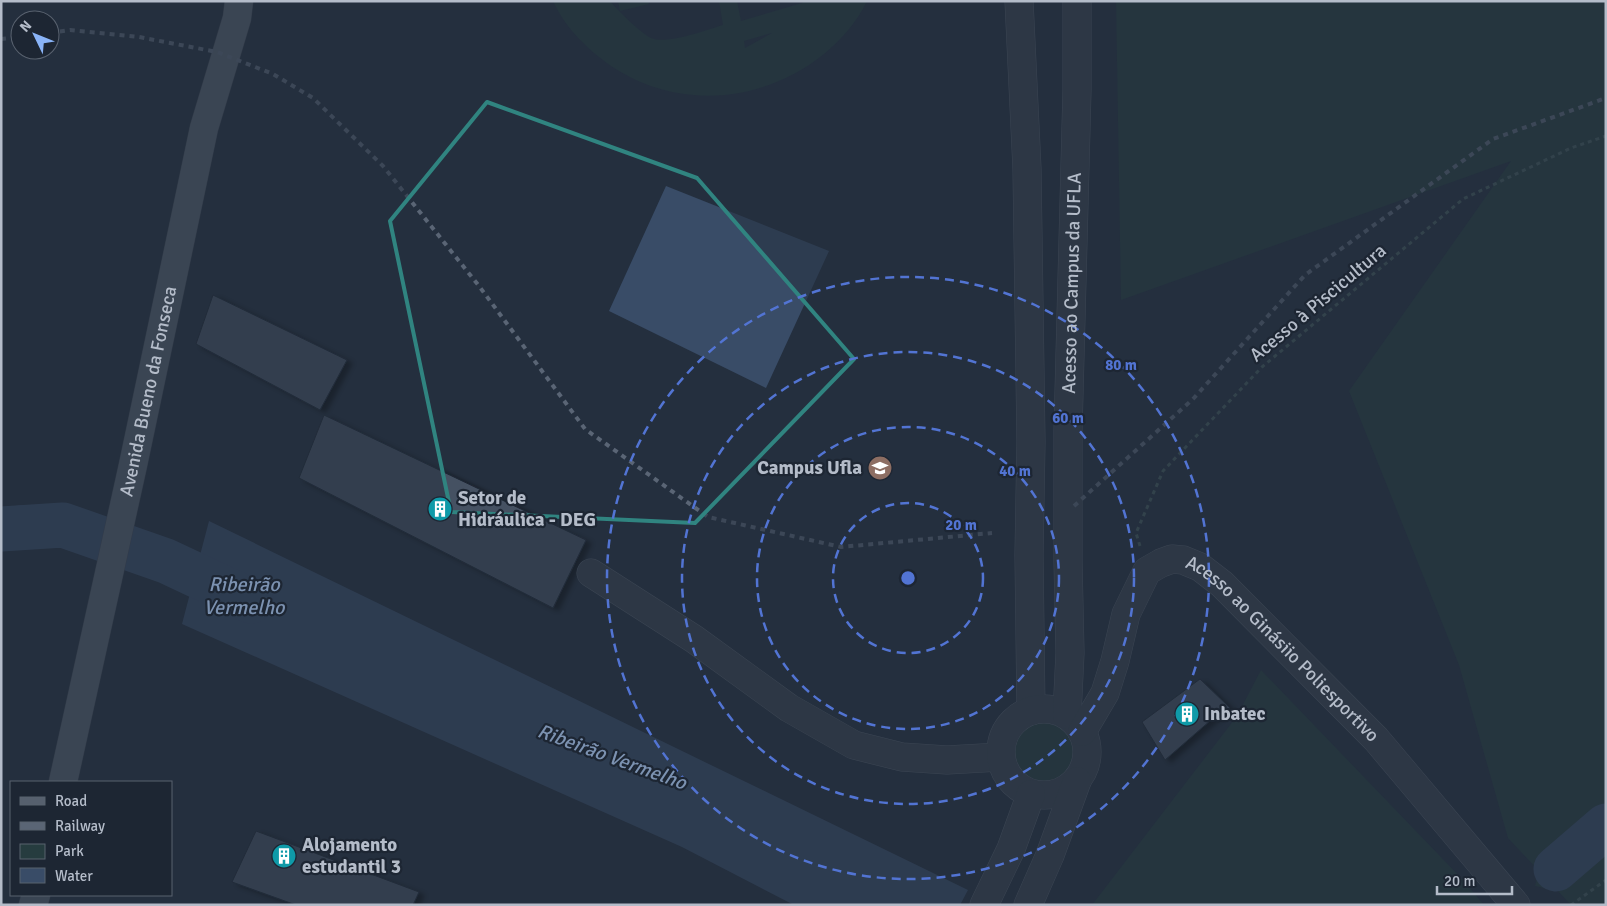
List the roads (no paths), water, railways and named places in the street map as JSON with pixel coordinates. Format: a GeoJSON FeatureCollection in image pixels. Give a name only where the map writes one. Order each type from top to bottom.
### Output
{"type":"FeatureCollection","features":[{"type":"Feature","properties":{"kind":"main road","name":"Avenida Bueno da Fonseca"},"geometry":{"type":"LineString","coordinates":[[63,781],[104,591],[134,465],[204,128],[238,18],[238,1]]}},
{"type":"Feature","properties":{"kind":"street"},"geometry":{"type":"LineString","coordinates":[[1019,1],[1027,178],[1031,442],[1029,555],[1031,711]]}},
{"type":"Feature","properties":{"kind":"street","name":"Acesso ao Campus da UFLA"},"geometry":{"type":"LineString","coordinates":[[1075,724],[1070,653],[1068,431],[1077,90],[1077,1]]}},
{"type":"Feature","properties":{"kind":"street","name":"Acesso ao Ginásiio Poliesportivo"},"geometry":{"type":"LineString","coordinates":[[1075,724],[1105,692],[1115,661],[1126,614],[1147,571],[1172,559],[1183,560],[1200,567],[1222,584],[1376,739],[1516,905]]}},
{"type":"Feature","properties":{"kind":"street"},"geometry":{"type":"LineString","coordinates":[[590,573],[694,639],[789,708],[854,745],[902,757],[947,760],[1000,757]]}},
{"type":"Feature","properties":{"kind":"street"},"geometry":{"type":"LineString","coordinates":[[1028,905],[1050,856],[1076,781],[1083,770],[1087,757],[1086,744],[1075,724],[1054,710],[1031,711],[1017,718],[1007,728],[1001,742],[1000,757],[1010,780],[1019,788],[1031,794],[1043,796],[1056,794],[1067,789],[1076,781]]}},
{"type":"Feature","properties":{"kind":"street"},"geometry":{"type":"LineString","coordinates":[[984,905],[1011,849],[1031,794]]}},
{"type":"Feature","properties":{"kind":"water"},"geometry":{"type":"Polygon","coordinates":[[[666,186],[829,251],[766,388],[609,311],[666,186]]]}},
{"type":"Feature","properties":{"kind":"water"},"geometry":{"type":"Polygon","coordinates":[[[23,505],[105,523],[99,554],[47,537],[1,540],[1,508],[23,505]]]}},
{"type":"Feature","properties":{"kind":"water","name":"Ribeirão Vermelho"},"geometry":{"type":"Polygon","coordinates":[[[209,521],[968,890],[960,905],[794,905],[682,847],[182,624],[209,521]]]}},
{"type":"Feature","properties":{"kind":"waterway","name":"Ribeirão Vermelho"},"geometry":{"type":"LineString","coordinates":[[1,529],[63,525],[166,561],[251,601]]}},
{"type":"Feature","properties":{"kind":"waterway","name":"Ribeirão Vermelho"},"geometry":{"type":"LineString","coordinates":[[1556,869],[1606,826]]}},
{"type":"Feature","properties":{"kind":"railway"},"geometry":{"type":"LineString","coordinates":[[60,32],[70,30],[139,37],[217,52],[273,74],[313,98],[383,166],[479,286],[585,429],[708,517],[841,547],[992,533]]}},
{"type":"Feature","properties":{"kind":"railway"},"geometry":{"type":"LineString","coordinates":[[1,39],[10,38]]}},
{"type":"Feature","properties":{"kind":"railway"},"geometry":{"type":"LineString","coordinates":[[1074,506],[1193,399],[1305,275],[1493,139],[1606,98]]}},
{"type":"Feature","properties":{"kind":"place","name":"Campus Ufla"},"geometry":{"type":"Point","coordinates":[880,468]}},
{"type":"Feature","properties":{"kind":"place","name":"Setor de Hidráulica - DEG"},"geometry":{"type":"Point","coordinates":[440,509]}},
{"type":"Feature","properties":{"kind":"place","name":"Inbatec"},"geometry":{"type":"Point","coordinates":[1187,714]}},
{"type":"Feature","properties":{"kind":"place","name":"Alojamento estudantil 3"},"geometry":{"type":"Point","coordinates":[284,856]}}]}
